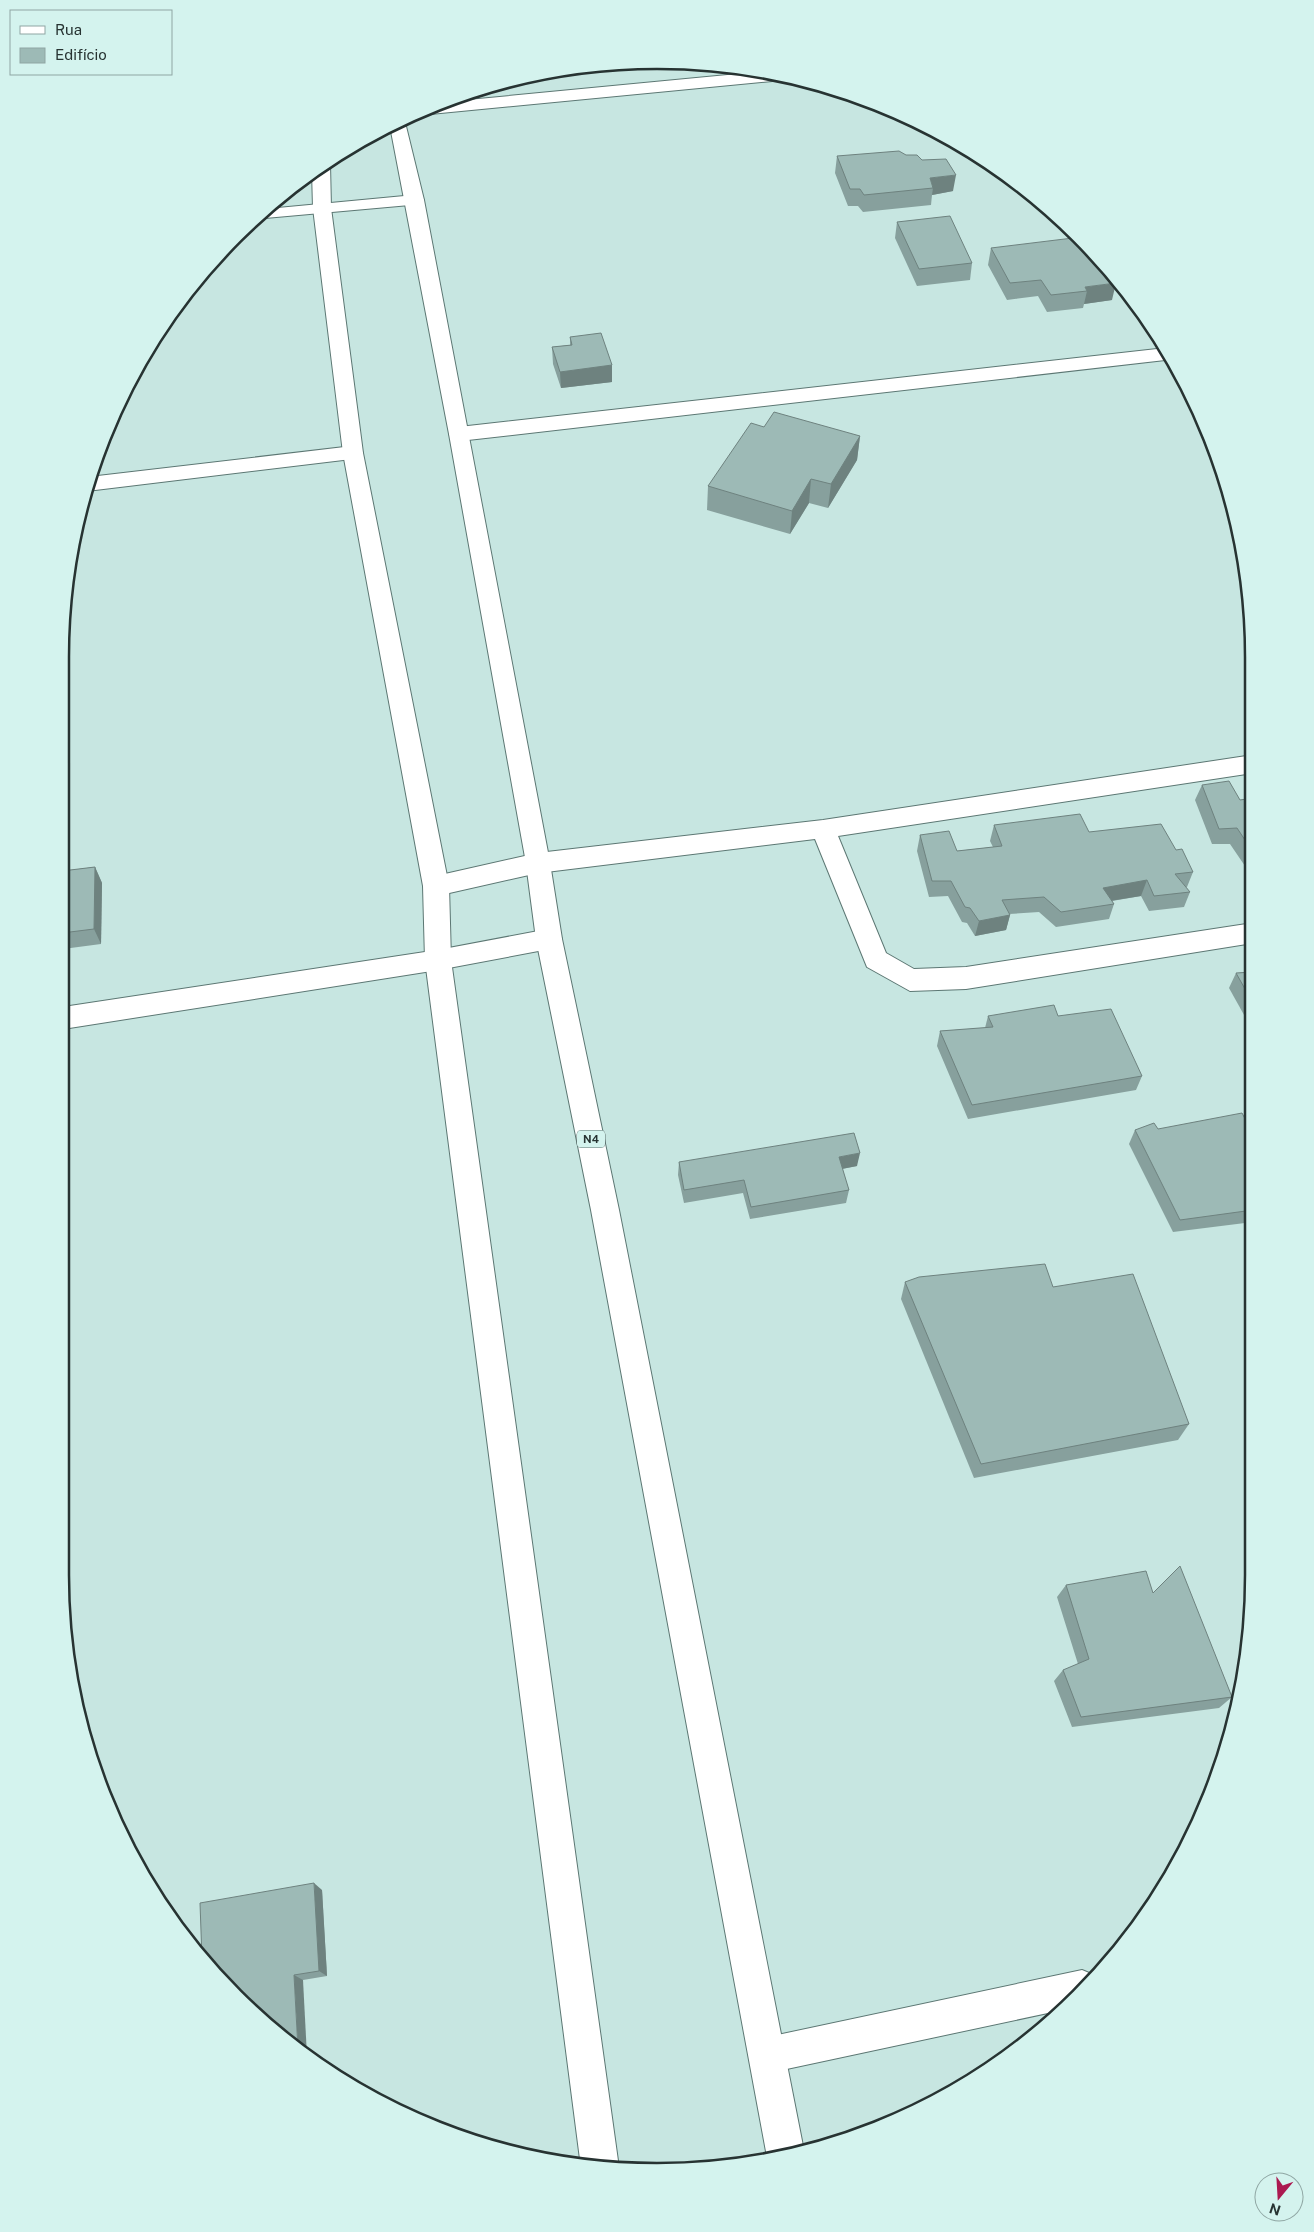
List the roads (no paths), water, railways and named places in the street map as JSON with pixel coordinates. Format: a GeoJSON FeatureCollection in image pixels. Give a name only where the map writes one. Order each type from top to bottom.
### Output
{"type":"FeatureCollection","features":[{"type":"Feature","properties":{"kind":"main road"},"geometry":{"type":"LineString","coordinates":[[450,107],[753,77]]}},
{"type":"Feature","properties":{"kind":"main road","name":"N4"},"geometry":{"type":"LineString","coordinates":[[399,128],[415,200],[459,434],[538,863],[549,939],[605,1210],[768,2054],[785,2149]]}},
{"type":"Feature","properties":{"kind":"main road"},"geometry":{"type":"LineString","coordinates":[[321,174],[322,208],[353,453],[436,886],[438,960],[599,2160]]}},
{"type":"Feature","properties":{"kind":"main road"},"geometry":{"type":"LineString","coordinates":[[271,214],[415,200]]}},
{"type":"Feature","properties":{"kind":"main road"},"geometry":{"type":"LineString","coordinates":[[459,434],[1161,355]]}},
{"type":"Feature","properties":{"kind":"main road"},"geometry":{"type":"LineString","coordinates":[[96,483],[353,453]]}},
{"type":"Feature","properties":{"kind":"main road"},"geometry":{"type":"LineString","coordinates":[[436,886],[538,863],[823,830],[1245,765]]}},
{"type":"Feature","properties":{"kind":"main road"},"geometry":{"type":"LineString","coordinates":[[823,830],[876,960],[910,980],[966,978],[1245,934]]}},
{"type":"Feature","properties":{"kind":"main road"},"geometry":{"type":"LineString","coordinates":[[69,1017],[438,960],[549,939]]}},
{"type":"Feature","properties":{"kind":"main road"},"geometry":{"type":"LineString","coordinates":[[768,2054],[1074,1990]]}}]}
